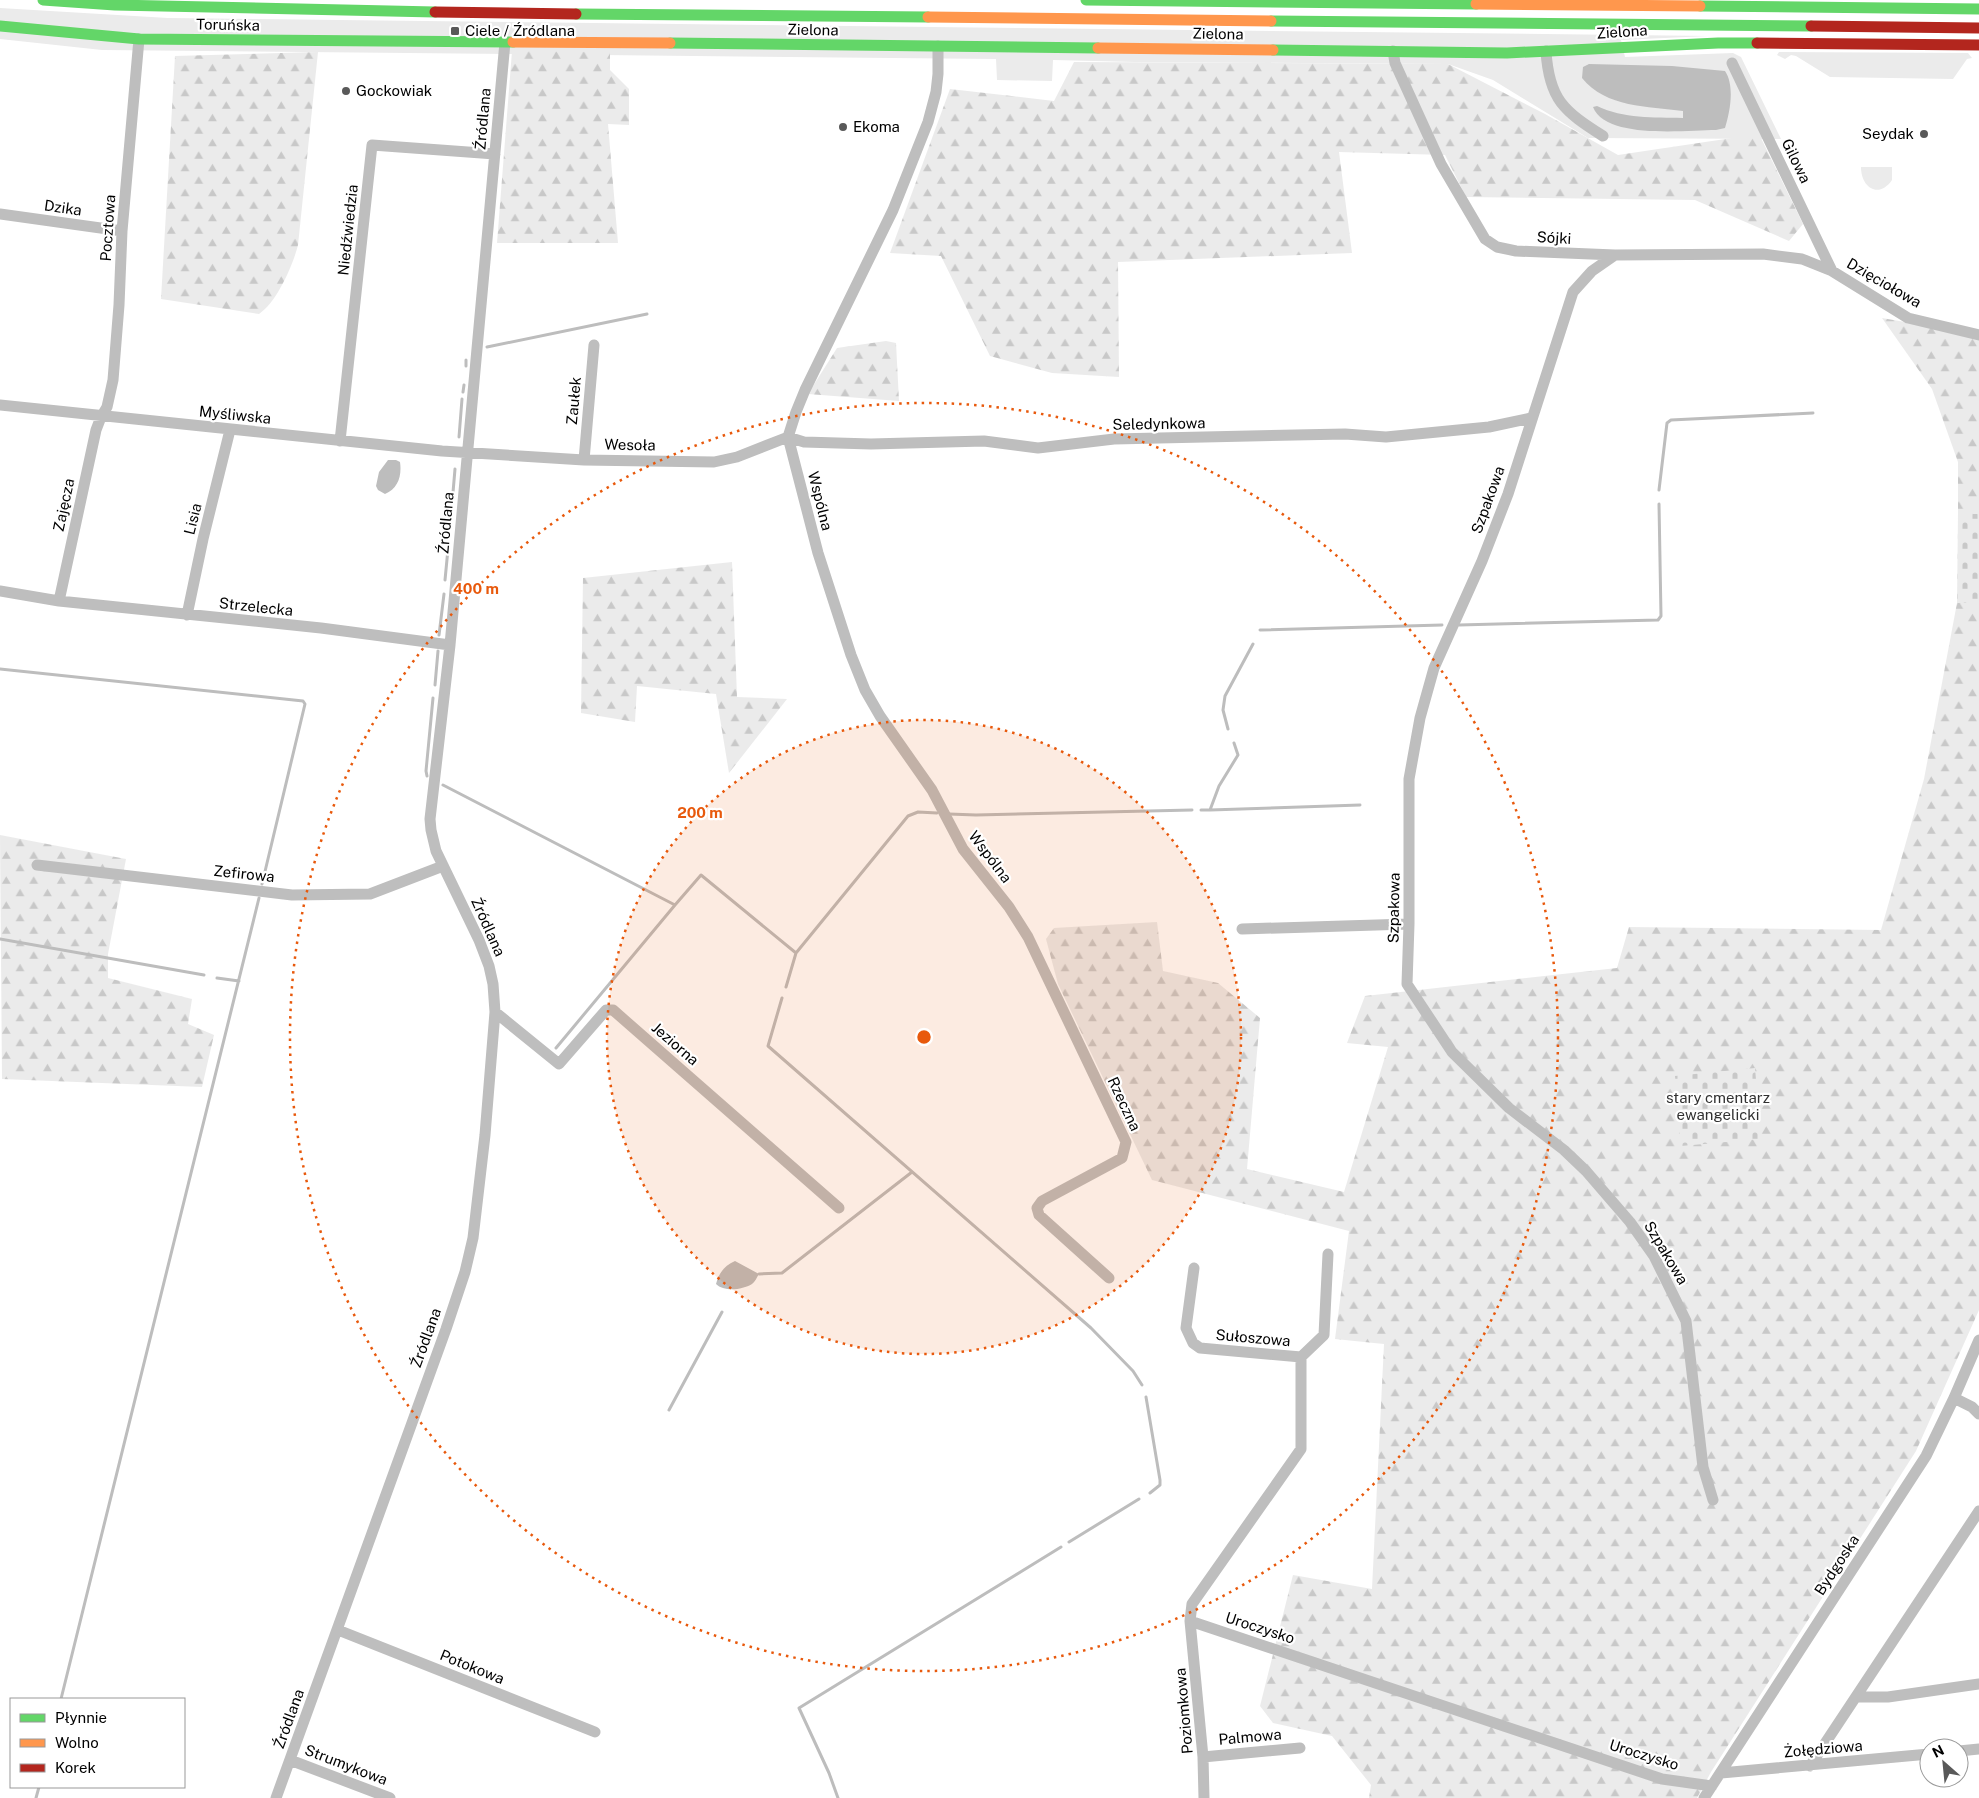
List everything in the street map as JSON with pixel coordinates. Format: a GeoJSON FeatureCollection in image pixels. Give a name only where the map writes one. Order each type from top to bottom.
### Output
{"type":"FeatureCollection","features":[{"type":"Feature","properties":{"kind":"main road"},"geometry":{"type":"LineString","coordinates":[[43,0],[125,6],[321,10],[1979,28]]}},
{"type":"Feature","properties":{"kind":"main road"},"geometry":{"type":"LineString","coordinates":[[1086,0],[1979,8]]}},
{"type":"Feature","properties":{"kind":"main road","name":"Toruńska"},"geometry":{"type":"LineString","coordinates":[[0,26],[139,39],[457,42]]}},
{"type":"Feature","properties":{"kind":"main road","name":"Zielona"},"geometry":{"type":"LineString","coordinates":[[457,42],[1393,51],[1546,51],[1718,42],[1979,46]]}},
{"type":"Feature","properties":{"kind":"street","name":"Pocztowa"},"geometry":{"type":"LineString","coordinates":[[101,417],[107,407],[113,380],[122,231],[139,39]]}},
{"type":"Feature","properties":{"kind":"street","name":"Źródlana"},"geometry":{"type":"LineString","coordinates":[[276,1798],[443,1338],[469,1260],[485,1135],[495,1012],[494,984],[490,966],[482,946],[432,839],[430,818],[450,645],[505,42]]}},
{"type":"Feature","properties":{"kind":"street"},"geometry":{"type":"LineString","coordinates":[[788,437],[805,390],[893,210],[928,122],[936,92],[938,46]]}},
{"type":"Feature","properties":{"kind":"street","name":"Sójki"},"geometry":{"type":"LineString","coordinates":[[1393,51],[1395,63],[1441,164],[1486,238],[1497,247],[1516,251],[1615,255],[1763,254],[1802,259],[1832,271]]}},
{"type":"Feature","properties":{"kind":"street"},"geometry":{"type":"LineString","coordinates":[[1546,51],[1551,86],[1557,97],[1566,109],[1603,136]]}},
{"type":"Feature","properties":{"kind":"street","name":"Gilowa"},"geometry":{"type":"LineString","coordinates":[[1732,63],[1832,271]]}},
{"type":"Feature","properties":{"kind":"street","name":"Niedźwiedzia"},"geometry":{"type":"LineString","coordinates":[[340,441],[372,145],[495,154]]}},
{"type":"Feature","properties":{"kind":"street","name":"Dzika"},"geometry":{"type":"LineString","coordinates":[[0,214],[122,231]]}},
{"type":"Feature","properties":{"kind":"street","name":"Szpakowa"},"geometry":{"type":"LineString","coordinates":[[1615,255],[1592,272],[1573,292],[1508,494],[1482,561],[1434,668],[1420,718],[1408,779],[1410,924],[1407,984],[1452,1052],[1509,1108],[1564,1150],[1586,1171],[1630,1222],[1654,1256],[1686,1321],[1703,1467],[1713,1500]]}},
{"type":"Feature","properties":{"kind":"street","name":"Dzięciołowa"},"geometry":{"type":"LineString","coordinates":[[1832,271],[1908,318],[1979,334]]}},
{"type":"Feature","properties":{"kind":"street","name":"Zaułek"},"geometry":{"type":"LineString","coordinates":[[584,460],[594,345]]}},
{"type":"Feature","properties":{"kind":"street","name":"Myśliwska"},"geometry":{"type":"LineString","coordinates":[[0,405],[230,430],[468,452]]}},
{"type":"Feature","properties":{"kind":"street","name":"Zajęcza"},"geometry":{"type":"LineString","coordinates":[[58,601],[90,456],[101,417]]}},
{"type":"Feature","properties":{"kind":"street","name":"Seledynkowa"},"geometry":{"type":"LineString","coordinates":[[788,437],[804,442],[871,444],[984,441],[1038,448],[1114,439],[1345,434],[1386,436],[1489,427],[1531,418]]}},
{"type":"Feature","properties":{"kind":"street","name":"Lisia"},"geometry":{"type":"LineString","coordinates":[[187,615],[203,539],[230,430]]}},
{"type":"Feature","properties":{"kind":"street","name":"Wesoła"},"geometry":{"type":"LineString","coordinates":[[468,452],[584,460],[714,462],[737,457],[788,437]]}},
{"type":"Feature","properties":{"kind":"street","name":"Wspólna"},"geometry":{"type":"LineString","coordinates":[[788,437],[823,570],[851,655],[866,690],[880,716],[932,790],[963,849],[1009,907],[1028,938]]}},
{"type":"Feature","properties":{"kind":"street","name":"Strzelecka"},"geometry":{"type":"LineString","coordinates":[[0,591],[58,601],[321,628],[450,645]]}},
{"type":"Feature","properties":{"kind":"street","name":"Zefirowa"},"geometry":{"type":"LineString","coordinates":[[37,865],[292,895],[370,894],[443,866]]}},
{"type":"Feature","properties":{"kind":"street"},"geometry":{"type":"LineString","coordinates":[[1242,929],[1410,924]]}},
{"type":"Feature","properties":{"kind":"street","name":"Rzeczna"},"geometry":{"type":"LineString","coordinates":[[1028,938],[1126,1142],[1122,1158],[1042,1201],[1037,1208],[1039,1214],[1109,1278]]}},
{"type":"Feature","properties":{"kind":"street","name":"Jeziorna"},"geometry":{"type":"LineString","coordinates":[[495,1012],[559,1064],[606,1010],[613,1010],[839,1208]]}},
{"type":"Feature","properties":{"kind":"street"},"geometry":{"type":"LineString","coordinates":[[1190,1621],[1192,1604],[1301,1449],[1301,1357],[1324,1335],[1328,1254]]}},
{"type":"Feature","properties":{"kind":"street","name":"Sułoszowa"},"geometry":{"type":"LineString","coordinates":[[1194,1268],[1186,1328],[1192,1343],[1200,1348],[1301,1357]]}},
{"type":"Feature","properties":{"kind":"street","name":"Bydgoska"},"geometry":{"type":"LineString","coordinates":[[1704,1798],[1926,1456],[1979,1340]]}},
{"type":"Feature","properties":{"kind":"street"},"geometry":{"type":"LineString","coordinates":[[1954,1398],[1972,1407],[1979,1414]]}},
{"type":"Feature","properties":{"kind":"street"},"geometry":{"type":"LineString","coordinates":[[1810,1766],[1979,1511]]}},
{"type":"Feature","properties":{"kind":"street","name":"Poziomkowa"},"geometry":{"type":"LineString","coordinates":[[1190,1621],[1203,1757],[1204,1798]]}},
{"type":"Feature","properties":{"kind":"street","name":"Uroczysko"},"geometry":{"type":"LineString","coordinates":[[1190,1621],[1662,1779],[1712,1786]]}},
{"type":"Feature","properties":{"kind":"street","name":"Potokowa"},"geometry":{"type":"LineString","coordinates":[[338,1630],[595,1732]]}},
{"type":"Feature","properties":{"kind":"street"},"geometry":{"type":"LineString","coordinates":[[1856,1697],[1888,1697],[1979,1684]]}},
{"type":"Feature","properties":{"kind":"street","name":"Palmowa"},"geometry":{"type":"LineString","coordinates":[[1203,1757],[1300,1748]]}},
{"type":"Feature","properties":{"kind":"street","name":"Żołędziowa"},"geometry":{"type":"LineString","coordinates":[[1721,1773],[1919,1755]]}},
{"type":"Feature","properties":{"kind":"street","name":"Strumykowa"},"geometry":{"type":"LineString","coordinates":[[290,1760],[390,1798]]}},
{"type":"Feature","properties":{"kind":"green space"},"geometry":{"type":"Polygon","coordinates":[[[0,8],[168,18],[1708,36],[1621,40],[1625,57],[1733,53],[1741,57],[1781,139],[1588,138],[1493,80],[1448,64],[1053,60],[1052,81],[997,80],[996,59],[102,50],[0,39],[0,8]]]}},
{"type":"Feature","properties":{"kind":"green space"},"geometry":{"type":"Polygon","coordinates":[[[512,51],[610,52],[610,70],[629,89],[629,125],[608,124],[618,243],[497,243],[512,51]]]}},
{"type":"Feature","properties":{"kind":"green space"},"geometry":{"type":"Polygon","coordinates":[[[318,52],[298,245],[292,263],[278,292],[259,314],[161,299],[175,56],[318,52]]]}},
{"type":"Feature","properties":{"kind":"green space"},"geometry":{"type":"Polygon","coordinates":[[[1779,52],[1968,53],[1972,58],[1967,59],[1953,79],[1830,77],[1796,56],[1791,55],[1785,59],[1777,55],[1779,52]]]}},
{"type":"Feature","properties":{"kind":"green space"},"geometry":{"type":"Polygon","coordinates":[[[1074,62],[1448,64],[1545,114],[1618,155],[1759,134],[1803,224],[1789,241],[1695,200],[1466,197],[1445,155],[1339,152],[1352,253],[1118,262],[1119,377],[1052,373],[990,356],[941,256],[890,253],[950,89],[1054,101],[1074,62]]]}},
{"type":"Feature","properties":{"kind":"green space"},"geometry":{"type":"Polygon","coordinates":[[[1861,167],[1892,167],[1892,180],[1887,186],[1876,190],[1864,181],[1861,167]]]}},
{"type":"Feature","properties":{"kind":"green space"},"geometry":{"type":"Polygon","coordinates":[[[1882,318],[1979,335],[1979,514],[1958,514],[1958,462],[1932,389],[1882,318]]]}},
{"type":"Feature","properties":{"kind":"green space"},"geometry":{"type":"Polygon","coordinates":[[[886,341],[896,343],[899,401],[808,394],[837,348],[886,341]]]}},
{"type":"Feature","properties":{"kind":"green space"},"geometry":{"type":"Polygon","coordinates":[[[1958,514],[1979,514],[1979,603],[1957,603],[1958,514]]]}},
{"type":"Feature","properties":{"kind":"green space"},"geometry":{"type":"Polygon","coordinates":[[[732,562],[737,697],[787,699],[729,773],[716,694],[637,686],[635,722],[581,713],[583,578],[732,562]]]}},
{"type":"Feature","properties":{"kind":"green space"},"geometry":{"type":"Polygon","coordinates":[[[1957,603],[1979,603],[1979,1310],[1916,1451],[1711,1772],[1697,1798],[1369,1798],[1371,1785],[1332,1736],[1273,1723],[1260,1706],[1293,1575],[1372,1589],[1384,1344],[1335,1339],[1349,1231],[1152,1180],[1058,984],[1046,939],[1054,928],[1157,922],[1163,971],[1218,983],[1260,1018],[1247,1169],[1344,1192],[1388,1047],[1347,1043],[1365,996],[1617,968],[1629,927],[1881,930],[1924,779],[1957,603]]]}},
{"type":"Feature","properties":{"kind":"green space"},"geometry":{"type":"Polygon","coordinates":[[[0,835],[126,859],[108,954],[108,978],[192,999],[188,1024],[214,1035],[202,1087],[2,1079],[0,835]]]}},
{"type":"Feature","properties":{"kind":"green space","name":"stary cmentarz ewangelicki"},"geometry":{"type":"Polygon","coordinates":[[[1755,1068],[1761,1139],[1681,1146],[1675,1076],[1755,1068]]]}},
{"type":"Feature","properties":{"kind":"shaded area"},"geometry":{"type":"Polygon","coordinates":[[[1589,64],[1672,66],[1725,71],[1731,91],[1729,114],[1725,128],[1716,130],[1648,131],[1614,125],[1601,117],[1593,107],[1597,106],[1628,115],[1650,117],[1683,118],[1683,111],[1628,104],[1603,95],[1582,78],[1583,67],[1589,64]]]}},
{"type":"Feature","properties":{"kind":"shaded area"},"geometry":{"type":"Polygon","coordinates":[[[388,460],[400,462],[400,472],[396,485],[385,494],[378,490],[376,486],[379,472],[388,460]]]}},
{"type":"Feature","properties":{"kind":"shaded area"},"geometry":{"type":"Polygon","coordinates":[[[735,1261],[759,1274],[756,1279],[752,1284],[738,1289],[719,1287],[716,1284],[720,1273],[735,1261]]]}},
{"type":"Feature","properties":{"kind":"waterway"},"geometry":{"type":"LineString","coordinates":[[487,347],[647,314]]}},
{"type":"Feature","properties":{"kind":"waterway"},"geometry":{"type":"LineString","coordinates":[[466,360],[466,366]]}},
{"type":"Feature","properties":{"kind":"waterway"},"geometry":{"type":"LineString","coordinates":[[463,392],[464,385]]}},
{"type":"Feature","properties":{"kind":"waterway"},"geometry":{"type":"LineString","coordinates":[[459,437],[462,399]]}},
{"type":"Feature","properties":{"kind":"waterway"},"geometry":{"type":"LineString","coordinates":[[1659,490],[1667,423],[1671,420],[1813,413]]}},
{"type":"Feature","properties":{"kind":"waterway"},"geometry":{"type":"LineString","coordinates":[[451,516],[455,469]]}},
{"type":"Feature","properties":{"kind":"waterway"},"geometry":{"type":"LineString","coordinates":[[1459,625],[1658,620],[1661,616],[1659,504]]}},
{"type":"Feature","properties":{"kind":"waterway"},"geometry":{"type":"LineString","coordinates":[[445,580],[448,549]]}},
{"type":"Feature","properties":{"kind":"waterway"},"geometry":{"type":"LineString","coordinates":[[439,635],[444,594]]}},
{"type":"Feature","properties":{"kind":"waterway"},"geometry":{"type":"LineString","coordinates":[[1260,630],[1442,625]]}},
{"type":"Feature","properties":{"kind":"waterway"},"geometry":{"type":"LineString","coordinates":[[1228,729],[1223,710],[1225,696],[1253,644]]}},
{"type":"Feature","properties":{"kind":"waterway"},"geometry":{"type":"LineString","coordinates":[[435,685],[438,651]]}},
{"type":"Feature","properties":{"kind":"waterway"},"geometry":{"type":"LineString","coordinates":[[0,669],[303,701],[305,704],[262,884]]}},
{"type":"Feature","properties":{"kind":"waterway"},"geometry":{"type":"LineString","coordinates":[[427,776],[433,698]]}},
{"type":"Feature","properties":{"kind":"waterway"},"geometry":{"type":"LineString","coordinates":[[1201,810],[1210,810],[1219,786],[1238,755],[1234,743]]}},
{"type":"Feature","properties":{"kind":"waterway"},"geometry":{"type":"LineString","coordinates":[[443,785],[675,905],[701,875],[796,953]]}},
{"type":"Feature","properties":{"kind":"waterway"},"geometry":{"type":"LineString","coordinates":[[1210,810],[1360,805]]}},
{"type":"Feature","properties":{"kind":"waterway"},"geometry":{"type":"LineString","coordinates":[[949,814],[1192,810]]}},
{"type":"Feature","properties":{"kind":"waterway"},"geometry":{"type":"LineString","coordinates":[[786,987],[796,953],[908,816],[918,812],[937,813]]}},
{"type":"Feature","properties":{"kind":"waterway"},"geometry":{"type":"LineString","coordinates":[[61,1698],[259,898]]}},
{"type":"Feature","properties":{"kind":"waterway"},"geometry":{"type":"LineString","coordinates":[[556,1048],[675,905]]}},
{"type":"Feature","properties":{"kind":"waterway"},"geometry":{"type":"LineString","coordinates":[[0,939],[204,975]]}},
{"type":"Feature","properties":{"kind":"waterway"},"geometry":{"type":"LineString","coordinates":[[217,978],[239,981]]}},
{"type":"Feature","properties":{"kind":"waterway"},"geometry":{"type":"LineString","coordinates":[[782,998],[768,1046],[1091,1328],[1133,1371],[1142,1385]]}},
{"type":"Feature","properties":{"kind":"waterway"},"geometry":{"type":"LineString","coordinates":[[759,1274],[782,1273],[912,1172]]}},
{"type":"Feature","properties":{"kind":"waterway"},"geometry":{"type":"LineString","coordinates":[[669,1410],[722,1312]]}},
{"type":"Feature","properties":{"kind":"waterway"},"geometry":{"type":"LineString","coordinates":[[1146,1397],[1160,1480],[1160,1485],[1150,1493]]}},
{"type":"Feature","properties":{"kind":"waterway"},"geometry":{"type":"LineString","coordinates":[[1069,1542],[1139,1499]]}},
{"type":"Feature","properties":{"kind":"waterway"},"geometry":{"type":"LineString","coordinates":[[838,1798],[829,1773],[799,1708],[1061,1547]]}},
{"type":"Feature","properties":{"kind":"waterway"},"geometry":{"type":"LineString","coordinates":[[36,1798],[39,1788]]}},
{"type":"Feature","properties":{"kind":"traffic: fast"},"geometry":{"type":"LineString","coordinates":[[43,0],[115,5],[435,12]]}},
{"type":"Feature","properties":{"kind":"traffic: fast"},"geometry":{"type":"LineString","coordinates":[[1086,0],[1476,4]]}},
{"type":"Feature","properties":{"kind":"traffic: fast"},"geometry":{"type":"LineString","coordinates":[[1700,6],[1979,9]]}},
{"type":"Feature","properties":{"kind":"traffic: fast"},"geometry":{"type":"LineString","coordinates":[[576,14],[928,17]]}},
{"type":"Feature","properties":{"kind":"traffic: fast"},"geometry":{"type":"LineString","coordinates":[[1271,21],[1811,26]]}},
{"type":"Feature","properties":{"kind":"traffic: fast"},"geometry":{"type":"LineString","coordinates":[[0,26],[139,39],[513,42]]}},
{"type":"Feature","properties":{"kind":"traffic: fast"},"geometry":{"type":"LineString","coordinates":[[670,43],[1098,48]]}},
{"type":"Feature","properties":{"kind":"traffic: fast"},"geometry":{"type":"LineString","coordinates":[[1273,50],[1507,53],[1718,43],[1757,43]]}},
{"type":"Feature","properties":{"kind":"traffic: slow"},"geometry":{"type":"LineString","coordinates":[[1476,4],[1700,6]]}},
{"type":"Feature","properties":{"kind":"traffic: slow"},"geometry":{"type":"LineString","coordinates":[[928,17],[1271,21]]}},
{"type":"Feature","properties":{"kind":"traffic: slow"},"geometry":{"type":"LineString","coordinates":[[513,42],[670,43]]}},
{"type":"Feature","properties":{"kind":"traffic: slow"},"geometry":{"type":"LineString","coordinates":[[1098,48],[1273,50]]}},
{"type":"Feature","properties":{"kind":"traffic: jam"},"geometry":{"type":"LineString","coordinates":[[435,12],[576,14]]}},
{"type":"Feature","properties":{"kind":"traffic: jam"},"geometry":{"type":"LineString","coordinates":[[1811,26],[1979,28]]}},
{"type":"Feature","properties":{"kind":"traffic: jam"},"geometry":{"type":"LineString","coordinates":[[1757,43],[1979,45]]}},
{"type":"Feature","properties":{"kind":"place","name":"Ciele / Źródlana"},"geometry":{"type":"Point","coordinates":[455,31]}},
{"type":"Feature","properties":{"kind":"place","name":"Gockowiak"},"geometry":{"type":"Point","coordinates":[346,91]}},
{"type":"Feature","properties":{"kind":"place","name":"Ekoma"},"geometry":{"type":"Point","coordinates":[843,127]}},
{"type":"Feature","properties":{"kind":"place","name":"Seydak"},"geometry":{"type":"Point","coordinates":[1924,134]}}]}
